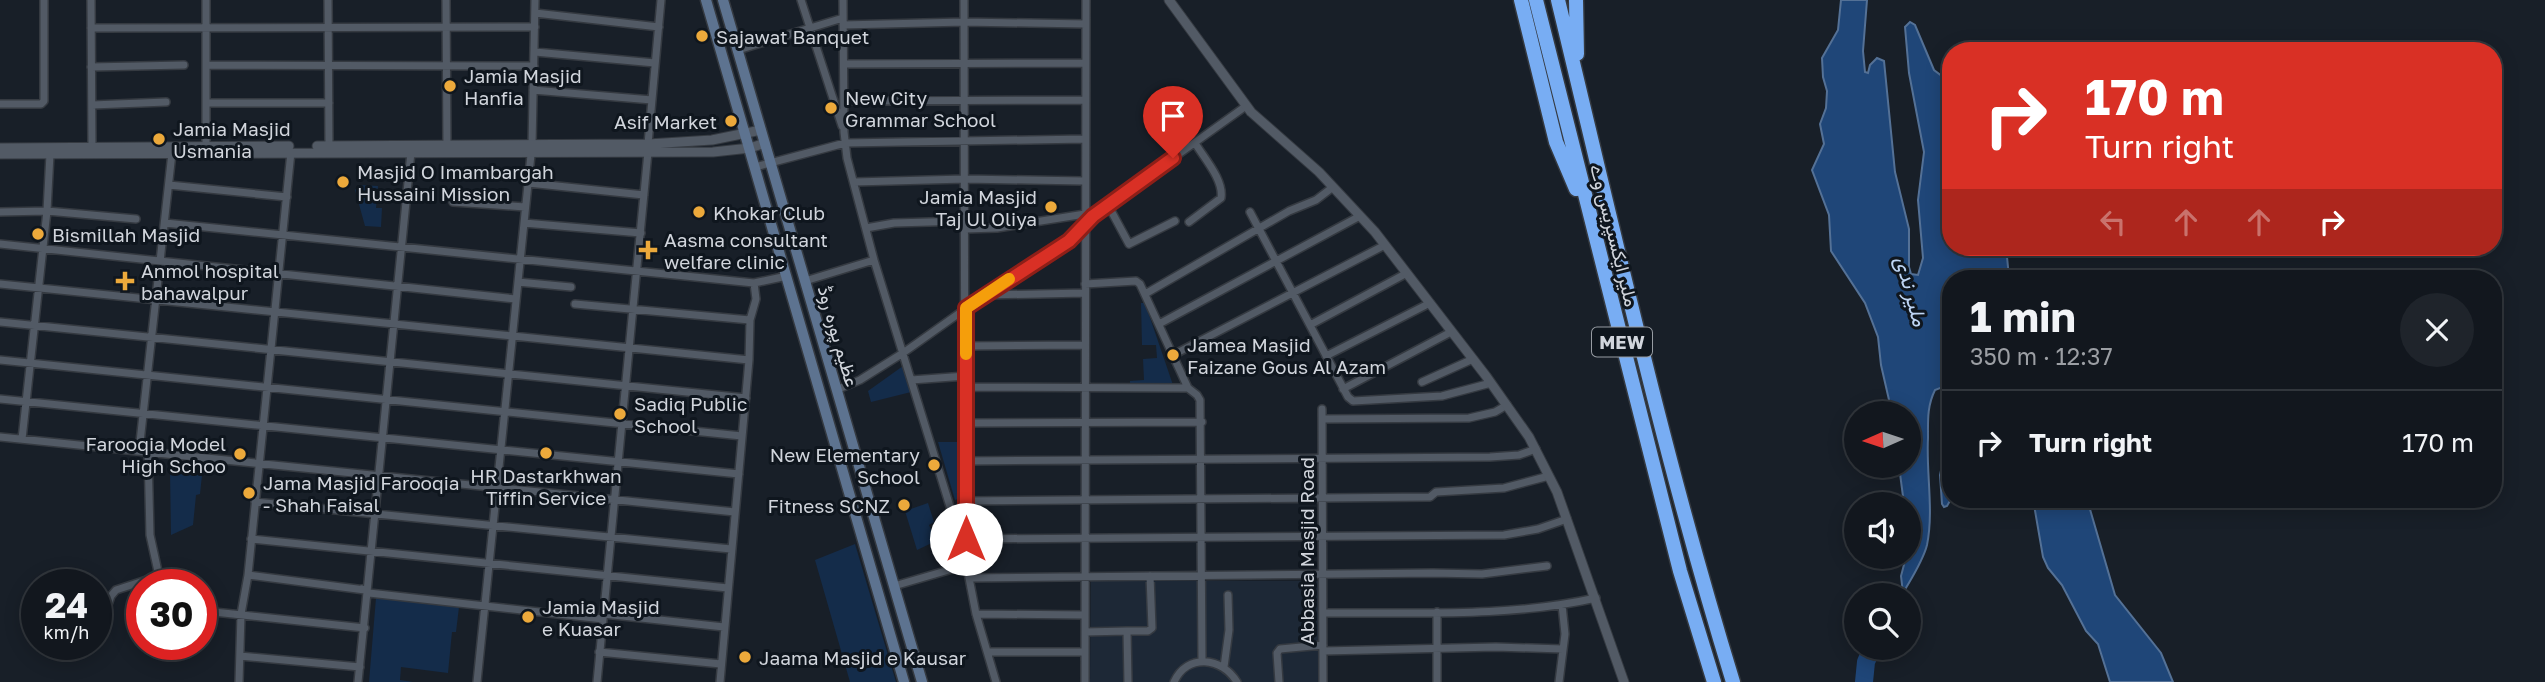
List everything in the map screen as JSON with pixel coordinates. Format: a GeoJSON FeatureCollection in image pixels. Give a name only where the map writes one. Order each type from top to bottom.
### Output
{"type":"FeatureCollection","features":[{"type":"Feature","properties":{"kind":"highway"},"geometry":{"type":"LineString","coordinates":[[1521,0],[1556,142],[1595,232]]}},
{"type":"Feature","properties":{"kind":"highway","name":"ملیر ایکسپریس وے"},"geometry":{"type":"LineString","coordinates":[[1536,0],[1680,571],[1714,682]]}},
{"type":"Feature","properties":{"kind":"highway","name":"ملیر ایکسپریس وے"},"geometry":{"type":"LineString","coordinates":[[1558,0],[1636,326],[1697,562],[1733,682]]}},
{"type":"Feature","properties":{"kind":"highway"},"geometry":{"type":"LineString","coordinates":[[1576,0],[1577,78]]}},
{"type":"Feature","properties":{"kind":"main road","name":"عظیم پورہ روڈ"},"geometry":{"type":"LineString","coordinates":[[706,0],[904,682]]}},
{"type":"Feature","properties":{"kind":"main road","name":"عظیم پورہ روڈ"},"geometry":{"type":"LineString","coordinates":[[723,0],[922,682]]}},
{"type":"Feature","properties":{"kind":"street"},"geometry":{"type":"LineString","coordinates":[[0,104],[41,104],[44,101],[44,0]]}},
{"type":"Feature","properties":{"kind":"street"},"geometry":{"type":"LineString","coordinates":[[91,0],[92,147]]}},
{"type":"Feature","properties":{"kind":"street"},"geometry":{"type":"LineString","coordinates":[[206,0],[206,150]]}},
{"type":"Feature","properties":{"kind":"street"},"geometry":{"type":"LineString","coordinates":[[328,0],[329,146]]}},
{"type":"Feature","properties":{"kind":"street"},"geometry":{"type":"LineString","coordinates":[[446,0],[447,149]]}},
{"type":"Feature","properties":{"kind":"street"},"geometry":{"type":"LineString","coordinates":[[477,682],[531,149],[535,0]]}},
{"type":"Feature","properties":{"kind":"street"},"geometry":{"type":"LineString","coordinates":[[597,682],[638,271],[661,0]]}},
{"type":"Feature","properties":{"kind":"street"},"geometry":{"type":"LineString","coordinates":[[801,0],[844,132]]}},
{"type":"Feature","properties":{"kind":"street"},"geometry":{"type":"LineString","coordinates":[[843,0],[844,132],[853,182],[874,260],[964,552],[976,614],[996,682]]}},
{"type":"Feature","properties":{"kind":"street"},"geometry":{"type":"LineString","coordinates":[[964,0],[964,552]]}},
{"type":"Feature","properties":{"kind":"street"},"geometry":{"type":"LineString","coordinates":[[1085,682],[1086,0]]}},
{"type":"Feature","properties":{"kind":"street"},"geometry":{"type":"LineString","coordinates":[[1169,0],[1246,106],[1333,187],[1385,245],[1507,405],[1536,449],[1567,519],[1624,682]]}},
{"type":"Feature","properties":{"kind":"street"},"geometry":{"type":"LineString","coordinates":[[535,13],[659,27]]}},
{"type":"Feature","properties":{"kind":"street"},"geometry":{"type":"LineString","coordinates":[[737,50],[809,27],[843,22],[1086,24]]}},
{"type":"Feature","properties":{"kind":"street"},"geometry":{"type":"LineString","coordinates":[[91,28],[535,27]]}},
{"type":"Feature","properties":{"kind":"street"},"geometry":{"type":"LineString","coordinates":[[534,52],[655,63]]}},
{"type":"Feature","properties":{"kind":"street"},"geometry":{"type":"LineString","coordinates":[[844,64],[1085,62]]}},
{"type":"Feature","properties":{"kind":"street"},"geometry":{"type":"LineString","coordinates":[[91,66],[184,65]]}},
{"type":"Feature","properties":{"kind":"street"},"geometry":{"type":"LineString","coordinates":[[206,65],[534,66]]}},
{"type":"Feature","properties":{"kind":"street"},"geometry":{"type":"LineString","coordinates":[[533,89],[652,100]]}},
{"type":"Feature","properties":{"kind":"street"},"geometry":{"type":"LineString","coordinates":[[844,101],[1085,100]]}},
{"type":"Feature","properties":{"kind":"street"},"geometry":{"type":"LineString","coordinates":[[92,105],[166,102]]}},
{"type":"Feature","properties":{"kind":"street"},"geometry":{"type":"LineString","coordinates":[[206,103],[329,103]]}},
{"type":"Feature","properties":{"kind":"street"},"geometry":{"type":"LineString","coordinates":[[836,390],[860,380],[903,353],[985,295],[1069,241],[1108,205],[1246,106]]}},
{"type":"Feature","properties":{"kind":"street"},"geometry":{"type":"LineString","coordinates":[[648,148],[746,135],[761,130]]}},
{"type":"Feature","properties":{"kind":"street"},"geometry":{"type":"LineString","coordinates":[[755,167],[845,143],[1085,139]]}},
{"type":"Feature","properties":{"kind":"street"},"geometry":{"type":"LineString","coordinates":[[0,154],[172,153],[329,146],[447,149],[648,148],[713,152],[750,148],[765,143]]}},
{"type":"Feature","properties":{"kind":"street"},"geometry":{"type":"LineString","coordinates":[[1189,222],[1223,195],[1220,184],[1195,143]]}},
{"type":"Feature","properties":{"kind":"street"},"geometry":{"type":"LineString","coordinates":[[0,148],[92,147],[291,152],[411,152],[447,149]]}},
{"type":"Feature","properties":{"kind":"street"},"geometry":{"type":"LineString","coordinates":[[239,682],[240,614],[248,575],[291,152]]}},
{"type":"Feature","properties":{"kind":"street"},"geometry":{"type":"LineString","coordinates":[[358,682],[411,152]]}},
{"type":"Feature","properties":{"kind":"street"},"geometry":{"type":"LineString","coordinates":[[139,451],[172,153]]}},
{"type":"Feature","properties":{"kind":"street"},"geometry":{"type":"LineString","coordinates":[[22,439],[47,211],[50,154]]}},
{"type":"Feature","properties":{"kind":"street"},"geometry":{"type":"LineString","coordinates":[[853,182],[965,179],[1084,181]]}},
{"type":"Feature","properties":{"kind":"street"},"geometry":{"type":"LineString","coordinates":[[528,183],[645,195]]}},
{"type":"Feature","properties":{"kind":"street"},"geometry":{"type":"LineString","coordinates":[[169,185],[287,197]]}},
{"type":"Feature","properties":{"kind":"street"},"geometry":{"type":"LineString","coordinates":[[1145,294],[1258,228],[1316,200],[1333,187]]}},
{"type":"Feature","properties":{"kind":"street"},"geometry":{"type":"LineString","coordinates":[[453,202],[525,207]]}},
{"type":"Feature","properties":{"kind":"street"},"geometry":{"type":"LineString","coordinates":[[1108,205],[1129,244],[1175,221]]}},
{"type":"Feature","properties":{"kind":"street"},"geometry":{"type":"LineString","coordinates":[[0,212],[47,211],[136,219]]}},
{"type":"Feature","properties":{"kind":"street"},"geometry":{"type":"LineString","coordinates":[[1250,212],[1343,389],[1353,401],[1407,400],[1457,394],[1491,383]]}},
{"type":"Feature","properties":{"kind":"street"},"geometry":{"type":"LineString","coordinates":[[866,228],[894,223],[997,228],[1085,214]]}},
{"type":"Feature","properties":{"kind":"street"},"geometry":{"type":"LineString","coordinates":[[1159,324],[1360,216]]}},
{"type":"Feature","properties":{"kind":"street"},"geometry":{"type":"LineString","coordinates":[[164,223],[754,283],[787,276]]}},
{"type":"Feature","properties":{"kind":"street"},"geometry":{"type":"LineString","coordinates":[[524,223],[641,233]]}},
{"type":"Feature","properties":{"kind":"street"},"geometry":{"type":"LineString","coordinates":[[0,244],[516,299]]}},
{"type":"Feature","properties":{"kind":"street"},"geometry":{"type":"LineString","coordinates":[[1173,355],[1385,245]]}},
{"type":"Feature","properties":{"kind":"street"},"geometry":{"type":"LineString","coordinates":[[805,281],[874,260]]}},
{"type":"Feature","properties":{"kind":"street"},"geometry":{"type":"LineString","coordinates":[[1310,326],[1406,273]]}},
{"type":"Feature","properties":{"kind":"street"},"geometry":{"type":"LineString","coordinates":[[1085,284],[1136,281],[1140,284],[1188,388],[1197,394],[1200,400],[1203,461],[1202,661]]}},
{"type":"Feature","properties":{"kind":"street"},"geometry":{"type":"LineString","coordinates":[[518,282],[571,287]]}},
{"type":"Feature","properties":{"kind":"street"},"geometry":{"type":"LineString","coordinates":[[720,682],[746,398],[750,320],[756,299],[754,283]]}},
{"type":"Feature","properties":{"kind":"street"},"geometry":{"type":"LineString","coordinates":[[0,284],[749,360]]}},
{"type":"Feature","properties":{"kind":"street"},"geometry":{"type":"LineString","coordinates":[[985,295],[1085,293]]}},
{"type":"Feature","properties":{"kind":"street"},"geometry":{"type":"LineString","coordinates":[[1326,356],[1430,303]]}},
{"type":"Feature","properties":{"kind":"street"},"geometry":{"type":"LineString","coordinates":[[575,304],[750,320]]}},
{"type":"Feature","properties":{"kind":"street"},"geometry":{"type":"LineString","coordinates":[[0,322],[746,398]]}},
{"type":"Feature","properties":{"kind":"street"},"geometry":{"type":"LineString","coordinates":[[1343,389],[1451,332]]}},
{"type":"Feature","properties":{"kind":"street"},"geometry":{"type":"LineString","coordinates":[[966,346],[1085,345]]}},
{"type":"Feature","properties":{"kind":"street"},"geometry":{"type":"LineString","coordinates":[[1422,382],[1473,359]]}},
{"type":"Feature","properties":{"kind":"street"},"geometry":{"type":"LineString","coordinates":[[0,360],[742,436]]}},
{"type":"Feature","properties":{"kind":"street"},"geometry":{"type":"LineString","coordinates":[[911,380],[966,376]]}},
{"type":"Feature","properties":{"kind":"street"},"geometry":{"type":"LineString","coordinates":[[966,387],[1188,388]]}},
{"type":"Feature","properties":{"kind":"street"},"geometry":{"type":"LineString","coordinates":[[0,399],[738,474]]}},
{"type":"Feature","properties":{"kind":"street"},"geometry":{"type":"LineString","coordinates":[[1322,419],[1469,418],[1495,412],[1507,405]]}},
{"type":"Feature","properties":{"kind":"street","name":"Abbasia Masjid Road"},"geometry":{"type":"LineString","coordinates":[[1322,409],[1323,682]]}},
{"type":"Feature","properties":{"kind":"street"},"geometry":{"type":"LineString","coordinates":[[966,424],[1202,422]]}},
{"type":"Feature","properties":{"kind":"street"},"geometry":{"type":"LineString","coordinates":[[0,437],[735,512]]}},
{"type":"Feature","properties":{"kind":"street"},"geometry":{"type":"LineString","coordinates":[[966,461],[1490,457],[1519,455],[1536,449]]}},
{"type":"Feature","properties":{"kind":"street"},"geometry":{"type":"LineString","coordinates":[[148,452],[150,535],[157,569]]}},
{"type":"Feature","properties":{"kind":"street"},"geometry":{"type":"LineString","coordinates":[[966,501],[1430,496],[1436,492],[1504,488],[1549,477]]}},
{"type":"Feature","properties":{"kind":"street"},"geometry":{"type":"LineString","coordinates":[[255,502],[731,549]]}},
{"type":"Feature","properties":{"kind":"street"},"geometry":{"type":"LineString","coordinates":[[966,539],[1504,534],[1538,529],[1567,519]]}},
{"type":"Feature","properties":{"kind":"street"},"geometry":{"type":"LineString","coordinates":[[251,539],[728,588]]}},
{"type":"Feature","properties":{"kind":"street"},"geometry":{"type":"LineString","coordinates":[[894,586],[966,565]]}},
{"type":"Feature","properties":{"kind":"street"},"geometry":{"type":"LineString","coordinates":[[969,578],[1482,574],[1547,566]]}},
{"type":"Feature","properties":{"kind":"street"},"geometry":{"type":"LineString","coordinates":[[248,575],[484,606],[724,627]]}},
{"type":"Feature","properties":{"kind":"street"},"geometry":{"type":"LineString","coordinates":[[1085,632],[1147,631],[1152,628],[1150,576]]}},
{"type":"Feature","properties":{"kind":"street"},"geometry":{"type":"LineString","coordinates":[[1224,667],[1229,630],[1228,595]]}},
{"type":"Feature","properties":{"kind":"street"},"geometry":{"type":"LineString","coordinates":[[1322,613],[1487,611],[1562,606],[1596,598]]}},
{"type":"Feature","properties":{"kind":"street"},"geometry":{"type":"LineString","coordinates":[[1559,682],[1565,634],[1562,606]]}},
{"type":"Feature","properties":{"kind":"street"},"geometry":{"type":"LineString","coordinates":[[217,612],[365,628]]}},
{"type":"Feature","properties":{"kind":"street"},"geometry":{"type":"LineString","coordinates":[[1437,612],[1437,682]]}},
{"type":"Feature","properties":{"kind":"street"},"geometry":{"type":"LineString","coordinates":[[976,614],[1085,615]]}},
{"type":"Feature","properties":{"kind":"street"},"geometry":{"type":"LineString","coordinates":[[1127,631],[1128,682]]}},
{"type":"Feature","properties":{"kind":"street"},"geometry":{"type":"LineString","coordinates":[[1279,682],[1277,653],[1280,649],[1563,649]]}},
{"type":"Feature","properties":{"kind":"street"},"geometry":{"type":"LineString","coordinates":[[599,652],[721,664]]}},
{"type":"Feature","properties":{"kind":"street"},"geometry":{"type":"LineString","coordinates":[[988,652],[1085,652]]}},
{"type":"Feature","properties":{"kind":"street"},"geometry":{"type":"LineString","coordinates":[[240,656],[360,667]]}},
{"type":"Feature","properties":{"kind":"street"},"geometry":{"type":"LineString","coordinates":[[1174,682],[1183,669],[1202,661],[1224,667],[1237,682]]}},
{"type":"Feature","properties":{"kind":"shaded area"},"geometry":{"type":"Polygon","coordinates":[[[359,185],[378,186],[376,208],[382,208],[381,227],[365,226],[355,190],[359,185]]]}},
{"type":"Feature","properties":{"kind":"shaded area"},"geometry":{"type":"Polygon","coordinates":[[[1141,303],[1145,303],[1173,385],[1130,386],[1130,381],[1144,380],[1143,359],[1157,358],[1156,345],[1142,345],[1141,303]]]}},
{"type":"Feature","properties":{"kind":"shaded area"},"geometry":{"type":"Polygon","coordinates":[[[903,366],[911,392],[871,402],[868,391],[903,366]]]}},
{"type":"Feature","properties":{"kind":"shaded area"},"geometry":{"type":"Polygon","coordinates":[[[938,442],[958,442],[961,498],[955,500],[938,442]]]}},
{"type":"Feature","properties":{"kind":"shaded area"},"geometry":{"type":"Polygon","coordinates":[[[170,471],[202,475],[200,494],[196,495],[193,525],[171,535],[170,471]]]}},
{"type":"Feature","properties":{"kind":"shaded area"},"geometry":{"type":"Polygon","coordinates":[[[928,503],[934,522],[929,525],[936,541],[917,550],[905,511],[928,503]]]}},
{"type":"Feature","properties":{"kind":"shaded area"},"geometry":{"type":"Polygon","coordinates":[[[855,544],[896,682],[850,682],[815,560],[855,544]]]}},
{"type":"Feature","properties":{"kind":"shaded area"},"geometry":{"type":"Polygon","coordinates":[[[1091,581],[1318,581],[1318,682],[1090,682],[1091,581]]]}},
{"type":"Feature","properties":{"kind":"shaded area"},"geometry":{"type":"Polygon","coordinates":[[[376,598],[459,607],[456,632],[452,632],[448,673],[401,667],[400,680],[413,682],[369,682],[376,598]]]}},
{"type":"Feature","properties":{"kind":"water"},"geometry":{"type":"Polygon","coordinates":[[[1841,0],[1867,0],[1863,51],[1865,72],[1868,73],[1870,65],[1877,58],[1884,61],[1895,172],[1909,229],[1909,267],[1911,274],[1918,275],[1923,258],[1918,200],[1924,152],[1909,73],[1905,27],[1910,22],[1915,25],[1934,70],[1942,76],[1942,256],[2007,256],[2008,270],[1942,270],[1942,389],[1935,390],[1928,414],[1930,518],[1927,545],[1921,561],[1921,492],[1902,492],[1901,478],[1922,478],[1922,401],[1889,401],[1878,337],[1865,303],[1831,251],[1829,215],[1812,170],[1824,144],[1820,124],[1826,108],[1827,91],[1822,58],[1838,30],[1841,0]]]}},
{"type":"Feature","properties":{"kind":"water"},"geometry":{"type":"Polygon","coordinates":[[[1942,466],[1942,504],[1940,475],[1942,466]]]}},
{"type":"Feature","properties":{"kind":"water"},"geometry":{"type":"Polygon","coordinates":[[[2035,508],[2090,508],[2115,595],[2161,653],[2173,682],[2110,682],[2098,644],[2086,631],[2062,585],[2043,557],[2035,508]]]}},
{"type":"Feature","properties":{"kind":"water"},"geometry":{"type":"Polygon","coordinates":[[[1903,569],[1917,569],[1909,583],[1902,583],[1903,569]]]}},
{"type":"Feature","properties":{"kind":"waterway","name":"ملیر ندی"},"geometry":{"type":"LineString","coordinates":[[1864,682],[1867,660]]}},
{"type":"Feature","properties":{"kind":"slow traffic"},"geometry":{"type":"LineString","coordinates":[[966,354],[966,308],[1009,279]]}},
{"type":"Feature","properties":{"kind":"place","name":"Sajawat Banquet"},"geometry":{"type":"Point","coordinates":[702,36]}},
{"type":"Feature","properties":{"kind":"place","name":"Jamia Masjid Hanfia"},"geometry":{"type":"Point","coordinates":[450,86]}},
{"type":"Feature","properties":{"kind":"place","name":"New City Grammar School"},"geometry":{"type":"Point","coordinates":[831,108]}},
{"type":"Feature","properties":{"kind":"place","name":"Asif Market"},"geometry":{"type":"Point","coordinates":[731,121]}},
{"type":"Feature","properties":{"kind":"place","name":"Jamia Masjid Usmania"},"geometry":{"type":"Point","coordinates":[159,139]}},
{"type":"Feature","properties":{"kind":"place","name":"Masjid O Imambargah Hussaini Mission"},"geometry":{"type":"Point","coordinates":[343,182]}},
{"type":"Feature","properties":{"kind":"place","name":"Jamia Masjid Taj Ul Oliya"},"geometry":{"type":"Point","coordinates":[1051,207]}},
{"type":"Feature","properties":{"kind":"place","name":"Khokar Club"},"geometry":{"type":"Point","coordinates":[699,212]}},
{"type":"Feature","properties":{"kind":"place","name":"Bismillah Masjid"},"geometry":{"type":"Point","coordinates":[38,234]}},
{"type":"Feature","properties":{"kind":"place","name":"Aasma consultant welfare clinic"},"geometry":{"type":"Point","coordinates":[648,250]}},
{"type":"Feature","properties":{"kind":"place","name":"Anmol hospital bahawalpur"},"geometry":{"type":"Point","coordinates":[125,281]}},
{"type":"Feature","properties":{"kind":"place","name":"Jamea Masjid Faizane Gous Al Azam"},"geometry":{"type":"Point","coordinates":[1173,355]}},
{"type":"Feature","properties":{"kind":"place","name":"Sadiq Public School"},"geometry":{"type":"Point","coordinates":[620,414]}},
{"type":"Feature","properties":{"kind":"place","name":"HR Dastarkhwan Tiffin Service"},"geometry":{"type":"Point","coordinates":[546,453]}},
{"type":"Feature","properties":{"kind":"place","name":"Farooqia Model High Schoo"},"geometry":{"type":"Point","coordinates":[240,454]}},
{"type":"Feature","properties":{"kind":"place","name":"New Elementary School"},"geometry":{"type":"Point","coordinates":[934,465]}},
{"type":"Feature","properties":{"kind":"place","name":"Jama Masjid Farooqia - Shah Faisal"},"geometry":{"type":"Point","coordinates":[249,493]}},
{"type":"Feature","properties":{"kind":"place","name":"Fitness SCNZ"},"geometry":{"type":"Point","coordinates":[904,505]}},
{"type":"Feature","properties":{"kind":"place","name":"Jamia Masjid e Kuasar"},"geometry":{"type":"Point","coordinates":[528,617]}},
{"type":"Feature","properties":{"kind":"place","name":"Jaama Masjid e Kausar"},"geometry":{"type":"Point","coordinates":[745,657]}},
{"type":"Feature","properties":{"kind":"route"},"geometry":{"type":"LineString","coordinates":[[966,539],[966,308],[1076,236],[1093,216],[1173,158]]}}]}
